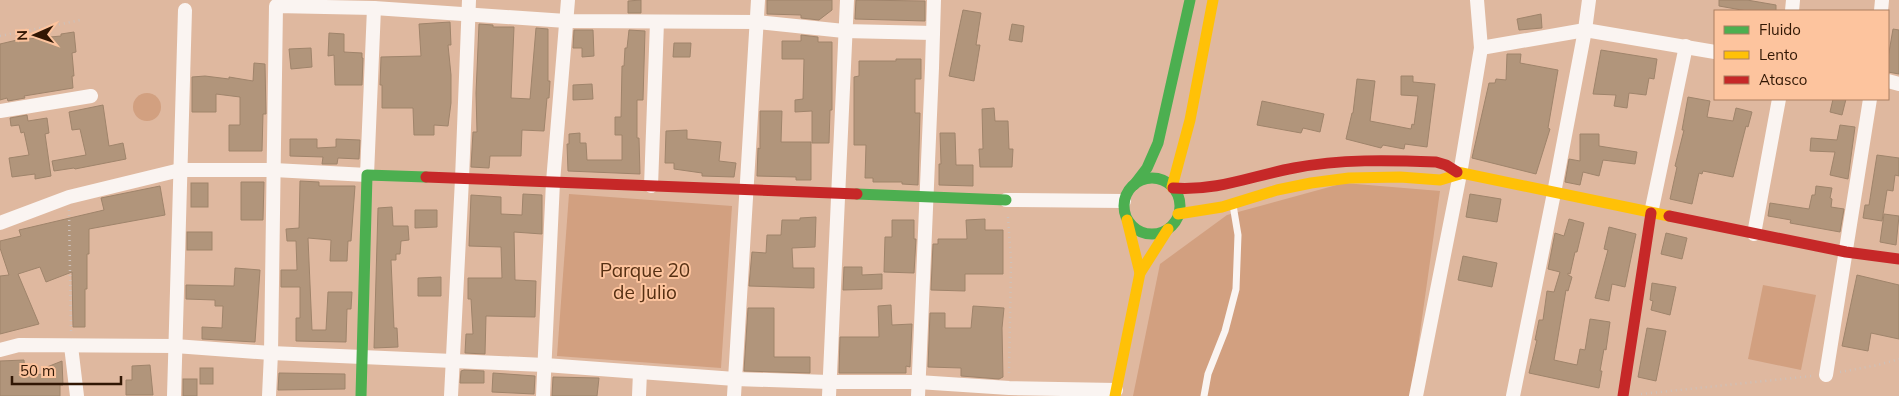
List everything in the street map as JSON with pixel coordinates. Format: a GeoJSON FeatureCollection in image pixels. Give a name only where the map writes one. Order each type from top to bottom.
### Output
{"type":"FeatureCollection","features":[{"type":"Feature","properties":{"kind":"street"},"geometry":{"type":"LineString","coordinates":[[543,396],[553,182],[568,0]]}},
{"type":"Feature","properties":{"kind":"street"},"geometry":{"type":"LineString","coordinates":[[734,396],[748,190],[758,0]]}},
{"type":"Feature","properties":{"kind":"street"},"geometry":{"type":"LineString","coordinates":[[829,389],[844,31],[847,0]]}},
{"type":"Feature","properties":{"kind":"street"},"geometry":{"type":"LineString","coordinates":[[918,396],[934,0]]}},
{"type":"Feature","properties":{"kind":"street"},"geometry":{"type":"LineString","coordinates":[[1140,273],[1125,214],[1124,201],[1128,192],[1147,168],[1158,143],[1190,0]]}},
{"type":"Feature","properties":{"kind":"street"},"geometry":{"type":"LineString","coordinates":[[0,350],[19,345],[175,346],[453,362],[545,364],[735,379],[829,389],[918,382],[1009,392],[1116,393],[1140,273],[1168,229],[1174,223],[1178,214],[1180,205],[1172,188],[1190,120],[1213,0]]}},
{"type":"Feature","properties":{"kind":"street"},"geometry":{"type":"LineString","coordinates":[[1416,396],[1460,174],[1481,48],[1477,0]]}},
{"type":"Feature","properties":{"kind":"street"},"geometry":{"type":"LineString","coordinates":[[1513,396],[1554,193],[1589,0]]}},
{"type":"Feature","properties":{"kind":"street"},"geometry":{"type":"LineString","coordinates":[[269,396],[272,353],[276,6],[469,7],[566,21],[757,22],[844,31],[933,33]]}},
{"type":"Feature","properties":{"kind":"street"},"geometry":{"type":"LineString","coordinates":[[451,396],[469,7]]}},
{"type":"Feature","properties":{"kind":"street"},"geometry":{"type":"LineString","coordinates":[[361,396],[374,8]]}},
{"type":"Feature","properties":{"kind":"street"},"geometry":{"type":"LineString","coordinates":[[174,396],[185,10]]}},
{"type":"Feature","properties":{"kind":"street"},"geometry":{"type":"LineString","coordinates":[[651,186],[657,22]]}},
{"type":"Feature","properties":{"kind":"street"},"geometry":{"type":"LineString","coordinates":[[1481,48],[1585,30],[1714,52]]}},
{"type":"Feature","properties":{"kind":"street"},"geometry":{"type":"LineString","coordinates":[[1622,396],[1651,213],[1686,46]]}},
{"type":"Feature","properties":{"kind":"street"},"geometry":{"type":"LineString","coordinates":[[0,111],[91,96]]}},
{"type":"Feature","properties":{"kind":"street"},"geometry":{"type":"LineString","coordinates":[[1754,234],[1779,100]]}},
{"type":"Feature","properties":{"kind":"street"},"geometry":{"type":"LineString","coordinates":[[1826,375],[1870,100]]}},
{"type":"Feature","properties":{"kind":"street"},"geometry":{"type":"LineString","coordinates":[[1134,185],[1141,180],[1157,179],[1172,188],[1194,190],[1223,187],[1275,172],[1347,161],[1400,160],[1443,163],[1460,174],[1846,252],[1899,259]]}},
{"type":"Feature","properties":{"kind":"street"},"geometry":{"type":"LineString","coordinates":[[0,223],[69,198],[180,170],[274,170],[838,194],[1006,200],[1124,201]]}},
{"type":"Feature","properties":{"kind":"street"},"geometry":{"type":"LineString","coordinates":[[1178,214],[1222,207],[1277,190],[1311,183],[1349,178],[1400,177],[1440,180],[1460,174]]}},
{"type":"Feature","properties":{"kind":"street"},"geometry":{"type":"LineString","coordinates":[[1127,220],[1138,231],[1146,234],[1161,233],[1168,229]]}},
{"type":"Feature","properties":{"kind":"street"},"geometry":{"type":"LineString","coordinates":[[71,346],[76,396]]}},
{"type":"Feature","properties":{"kind":"street"},"geometry":{"type":"LineString","coordinates":[[639,396],[640,372]]}},
{"type":"Feature","properties":{"kind":"lane"},"geometry":{"type":"LineString","coordinates":[[1204,396],[1208,374],[1225,331],[1236,290],[1238,235],[1232,203]]}},
{"type":"Feature","properties":{"kind":"path"},"geometry":{"type":"LineString","coordinates":[[0,36],[81,20]]}},
{"type":"Feature","properties":{"kind":"path"},"geometry":{"type":"LineString","coordinates":[[69,198],[71,346]]}},
{"type":"Feature","properties":{"kind":"path"},"geometry":{"type":"LineString","coordinates":[[1006,200],[1011,261],[1009,392]]}},
{"type":"Feature","properties":{"kind":"path"},"geometry":{"type":"LineString","coordinates":[[1622,396],[1826,375],[1899,359]]}},
{"type":"Feature","properties":{"kind":"green space"},"geometry":{"type":"Polygon","coordinates":[[[147,93],[157,97],[161,107],[157,117],[147,121],[137,117],[133,107],[137,97],[147,93]]]}},
{"type":"Feature","properties":{"kind":"green space"},"geometry":{"type":"Polygon","coordinates":[[[1344,183],[1440,191],[1411,396],[1133,396],[1160,264],[1227,215],[1344,183]]]}},
{"type":"Feature","properties":{"kind":"green space","name":"Parque 20 de Julio"},"geometry":{"type":"Polygon","coordinates":[[[569,194],[732,206],[721,368],[557,356],[569,194]]]}},
{"type":"Feature","properties":{"kind":"green space"},"geometry":{"type":"Polygon","coordinates":[[[1763,285],[1816,295],[1801,370],[1748,359],[1763,285]]]}},
{"type":"Feature","properties":{"kind":"building"},"geometry":{"type":"Polygon","coordinates":[[[641,0],[641,13],[628,13],[628,1],[641,0]]]}},
{"type":"Feature","properties":{"kind":"building"},"geometry":{"type":"Polygon","coordinates":[[[767,0],[832,0],[832,10],[819,20],[801,18],[801,15],[767,14],[767,0]]]}},
{"type":"Feature","properties":{"kind":"building"},"geometry":{"type":"Polygon","coordinates":[[[856,0],[925,1],[925,21],[855,19],[856,0]]]}},
{"type":"Feature","properties":{"kind":"building"},"geometry":{"type":"Polygon","coordinates":[[[1719,0],[1747,0],[1776,5],[1776,10],[1741,10],[1719,6],[1719,0]]]}},
{"type":"Feature","properties":{"kind":"building"},"geometry":{"type":"Polygon","coordinates":[[[963,10],[981,13],[976,45],[980,45],[974,81],[949,76],[963,10]]]}},
{"type":"Feature","properties":{"kind":"building"},"geometry":{"type":"Polygon","coordinates":[[[1541,14],[1542,28],[1519,30],[1517,19],[1541,14]]]}},
{"type":"Feature","properties":{"kind":"building"},"geometry":{"type":"Polygon","coordinates":[[[450,22],[451,45],[448,45],[451,103],[448,126],[434,125],[434,135],[414,135],[413,108],[382,108],[382,85],[380,85],[381,57],[421,56],[419,24],[450,22]]]}},
{"type":"Feature","properties":{"kind":"building"},"geometry":{"type":"Polygon","coordinates":[[[479,24],[493,25],[493,27],[514,27],[511,98],[530,99],[536,28],[548,29],[548,81],[550,81],[544,131],[522,130],[521,156],[490,156],[489,168],[471,167],[473,132],[477,132],[476,93],[479,24]]]}},
{"type":"Feature","properties":{"kind":"building"},"geometry":{"type":"Polygon","coordinates":[[[1012,24],[1024,26],[1022,42],[1009,40],[1012,24]]]}},
{"type":"Feature","properties":{"kind":"building"},"geometry":{"type":"Polygon","coordinates":[[[1893,29],[1899,30],[1899,74],[1889,72],[1889,52],[1893,29]]]}},
{"type":"Feature","properties":{"kind":"building"},"geometry":{"type":"Polygon","coordinates":[[[574,30],[593,30],[594,56],[582,57],[582,48],[573,48],[574,30]]]}},
{"type":"Feature","properties":{"kind":"building"},"geometry":{"type":"Polygon","coordinates":[[[629,30],[645,31],[643,100],[637,100],[637,138],[639,138],[640,174],[568,171],[567,144],[569,144],[569,134],[580,133],[580,143],[586,143],[587,160],[622,160],[622,135],[615,135],[615,117],[621,117],[622,66],[624,66],[629,30]]]}},
{"type":"Feature","properties":{"kind":"building"},"geometry":{"type":"Polygon","coordinates":[[[74,32],[76,52],[72,53],[73,88],[24,96],[25,98],[8,101],[7,98],[0,100],[0,44],[17,40],[61,36],[61,34],[74,32]]]}},
{"type":"Feature","properties":{"kind":"building"},"geometry":{"type":"Polygon","coordinates":[[[329,33],[344,34],[344,52],[362,53],[362,85],[335,85],[334,55],[328,56],[329,33]]]}},
{"type":"Feature","properties":{"kind":"building"},"geometry":{"type":"Polygon","coordinates":[[[801,35],[818,37],[818,42],[832,42],[832,110],[830,110],[829,143],[812,143],[812,111],[795,112],[795,100],[803,99],[804,59],[782,59],[782,41],[801,41],[801,35]]]}},
{"type":"Feature","properties":{"kind":"building"},"geometry":{"type":"Polygon","coordinates":[[[674,43],[691,43],[690,57],[673,57],[674,43]]]}},
{"type":"Feature","properties":{"kind":"building"},"geometry":{"type":"Polygon","coordinates":[[[311,48],[312,67],[291,69],[289,49],[311,48]]]}},
{"type":"Feature","properties":{"kind":"building"},"geometry":{"type":"Polygon","coordinates":[[[1601,50],[1657,59],[1654,79],[1649,78],[1646,95],[1629,93],[1627,108],[1614,106],[1616,95],[1593,94],[1601,50]]]}},
{"type":"Feature","properties":{"kind":"building"},"geometry":{"type":"Polygon","coordinates":[[[1507,54],[1521,54],[1520,63],[1558,70],[1548,128],[1550,129],[1536,174],[1472,158],[1489,83],[1495,83],[1496,79],[1506,80],[1507,54]]]}},
{"type":"Feature","properties":{"kind":"building"},"geometry":{"type":"Polygon","coordinates":[[[896,59],[921,59],[921,79],[915,79],[915,113],[920,113],[918,185],[902,184],[902,182],[873,182],[873,178],[865,178],[866,145],[854,145],[854,77],[859,76],[859,61],[896,61],[896,59]]]}},
{"type":"Feature","properties":{"kind":"building"},"geometry":{"type":"Polygon","coordinates":[[[254,63],[265,64],[266,114],[263,114],[262,151],[229,151],[229,125],[240,125],[240,97],[216,94],[216,112],[192,112],[192,77],[205,76],[229,79],[229,77],[253,81],[254,63]]]}},
{"type":"Feature","properties":{"kind":"building"},"geometry":{"type":"Polygon","coordinates":[[[1401,76],[1413,76],[1413,82],[1435,84],[1427,147],[1405,144],[1404,149],[1383,145],[1381,148],[1346,139],[1353,113],[1357,79],[1375,81],[1370,121],[1411,129],[1412,124],[1414,125],[1418,96],[1401,95],[1401,76]]]}},
{"type":"Feature","properties":{"kind":"building"},"geometry":{"type":"Polygon","coordinates":[[[592,84],[593,99],[573,100],[573,85],[592,84]]]}},
{"type":"Feature","properties":{"kind":"building"},"geometry":{"type":"Polygon","coordinates":[[[1688,97],[1710,101],[1707,117],[1733,121],[1736,108],[1752,112],[1748,127],[1746,126],[1733,177],[1703,171],[1702,174],[1699,173],[1692,204],[1670,199],[1677,167],[1675,166],[1684,130],[1682,130],[1688,97]]]}},
{"type":"Feature","properties":{"kind":"building"},"geometry":{"type":"Polygon","coordinates":[[[1833,100],[1846,100],[1842,115],[1830,112],[1833,100]]]}},
{"type":"Feature","properties":{"kind":"building"},"geometry":{"type":"Polygon","coordinates":[[[1262,101],[1324,114],[1320,132],[1303,128],[1301,133],[1257,125],[1262,101]]]}},
{"type":"Feature","properties":{"kind":"building"},"geometry":{"type":"Polygon","coordinates":[[[103,105],[109,146],[123,143],[126,159],[54,171],[52,161],[86,155],[80,129],[72,130],[69,112],[103,105]]]}},
{"type":"Feature","properties":{"kind":"building"},"geometry":{"type":"Polygon","coordinates":[[[994,108],[995,121],[1008,121],[1009,149],[1013,149],[1012,167],[980,167],[979,149],[983,149],[982,109],[994,108]]]}},
{"type":"Feature","properties":{"kind":"building"},"geometry":{"type":"Polygon","coordinates":[[[760,111],[782,111],[781,142],[811,142],[811,180],[796,180],[796,177],[757,176],[758,148],[760,149],[760,111]]]}},
{"type":"Feature","properties":{"kind":"building"},"geometry":{"type":"Polygon","coordinates":[[[27,115],[28,121],[47,118],[49,133],[45,134],[51,176],[35,179],[35,174],[12,177],[9,158],[29,155],[24,132],[21,133],[19,125],[11,126],[10,118],[27,115]]]}},
{"type":"Feature","properties":{"kind":"building"},"geometry":{"type":"Polygon","coordinates":[[[1840,125],[1855,127],[1848,179],[1830,175],[1835,152],[1810,151],[1811,138],[1837,140],[1840,125]]]}},
{"type":"Feature","properties":{"kind":"building"},"geometry":{"type":"Polygon","coordinates":[[[687,130],[687,139],[721,142],[719,161],[736,163],[734,177],[702,176],[702,173],[674,169],[674,163],[665,163],[666,131],[687,130]]]}},
{"type":"Feature","properties":{"kind":"building"},"geometry":{"type":"Polygon","coordinates":[[[940,133],[955,133],[956,165],[973,165],[973,186],[939,185],[939,164],[941,164],[940,133]]]}},
{"type":"Feature","properties":{"kind":"building"},"geometry":{"type":"Polygon","coordinates":[[[1580,134],[1599,134],[1599,146],[1637,152],[1635,164],[1603,160],[1599,176],[1583,172],[1580,185],[1565,182],[1569,159],[1580,161],[1580,134]]]}},
{"type":"Feature","properties":{"kind":"building"},"geometry":{"type":"Polygon","coordinates":[[[290,139],[317,139],[317,148],[336,147],[336,139],[360,140],[359,159],[338,158],[337,164],[322,164],[323,157],[290,156],[290,139]]]}},
{"type":"Feature","properties":{"kind":"building"},"geometry":{"type":"Polygon","coordinates":[[[1877,155],[1899,158],[1899,176],[1895,175],[1893,191],[1887,190],[1882,221],[1863,218],[1865,205],[1869,205],[1877,155]]]}},
{"type":"Feature","properties":{"kind":"building"},"geometry":{"type":"Polygon","coordinates":[[[300,181],[319,182],[319,186],[355,186],[351,241],[348,241],[347,261],[330,261],[331,240],[308,238],[312,330],[326,330],[328,292],[352,292],[351,309],[347,309],[346,342],[296,341],[296,318],[300,318],[300,287],[281,287],[281,270],[297,270],[296,241],[287,241],[286,229],[299,228],[300,181]]]}},
{"type":"Feature","properties":{"kind":"building"},"geometry":{"type":"Polygon","coordinates":[[[241,182],[264,182],[263,220],[241,220],[241,182]]]}},
{"type":"Feature","properties":{"kind":"building"},"geometry":{"type":"Polygon","coordinates":[[[191,183],[208,183],[208,207],[191,207],[191,183]]]}},
{"type":"Feature","properties":{"kind":"building"},"geometry":{"type":"Polygon","coordinates":[[[160,186],[165,215],[89,229],[87,289],[85,289],[85,327],[73,327],[72,272],[46,282],[40,267],[18,274],[39,324],[0,334],[0,276],[9,275],[0,248],[0,241],[21,236],[19,230],[104,210],[101,198],[160,186]]]}},
{"type":"Feature","properties":{"kind":"building"},"geometry":{"type":"Polygon","coordinates":[[[1816,186],[1832,188],[1831,207],[1844,209],[1840,232],[1790,223],[1791,220],[1768,216],[1770,203],[1809,209],[1812,195],[1815,195],[1816,186]]]}},
{"type":"Feature","properties":{"kind":"building"},"geometry":{"type":"Polygon","coordinates":[[[523,194],[542,195],[542,234],[514,232],[515,280],[536,281],[535,317],[486,316],[485,354],[465,353],[466,334],[473,334],[471,299],[468,299],[468,278],[502,278],[501,247],[469,246],[471,195],[501,197],[501,214],[522,215],[523,194]]]}},
{"type":"Feature","properties":{"kind":"building"},"geometry":{"type":"Polygon","coordinates":[[[1470,194],[1501,199],[1497,222],[1466,217],[1470,194]]]}},
{"type":"Feature","properties":{"kind":"building"},"geometry":{"type":"Polygon","coordinates":[[[392,207],[393,226],[408,226],[409,240],[401,241],[400,254],[396,254],[396,260],[391,260],[394,328],[397,328],[398,347],[374,348],[378,208],[392,207]]]}},
{"type":"Feature","properties":{"kind":"building"},"geometry":{"type":"Polygon","coordinates":[[[415,210],[437,210],[437,227],[415,228],[415,210]]]}},
{"type":"Feature","properties":{"kind":"building"},"geometry":{"type":"Polygon","coordinates":[[[1884,214],[1899,216],[1896,245],[1880,242],[1884,214]]]}},
{"type":"Feature","properties":{"kind":"building"},"geometry":{"type":"Polygon","coordinates":[[[816,217],[815,247],[792,248],[793,268],[814,268],[814,288],[749,286],[752,252],[766,253],[767,235],[781,235],[782,220],[800,220],[800,218],[816,217]]]}},
{"type":"Feature","properties":{"kind":"building"},"geometry":{"type":"Polygon","coordinates":[[[985,219],[985,230],[1003,230],[1003,274],[965,274],[965,291],[931,290],[933,244],[938,244],[938,239],[967,239],[966,220],[985,219]]]}},
{"type":"Feature","properties":{"kind":"building"},"geometry":{"type":"Polygon","coordinates":[[[1569,219],[1584,223],[1570,274],[1568,273],[1572,277],[1568,291],[1566,290],[1554,360],[1577,365],[1580,349],[1585,350],[1590,319],[1610,322],[1606,350],[1604,349],[1600,371],[1602,371],[1599,388],[1529,373],[1537,340],[1535,340],[1539,320],[1543,320],[1547,291],[1554,292],[1560,272],[1548,269],[1555,233],[1564,236],[1569,219]]]}},
{"type":"Feature","properties":{"kind":"building"},"geometry":{"type":"Polygon","coordinates":[[[892,220],[914,220],[914,239],[916,239],[914,273],[884,272],[885,237],[892,237],[892,220]]]}},
{"type":"Feature","properties":{"kind":"building"},"geometry":{"type":"Polygon","coordinates":[[[1609,227],[1636,234],[1625,287],[1612,284],[1609,301],[1595,298],[1608,250],[1604,249],[1609,227]]]}},
{"type":"Feature","properties":{"kind":"building"},"geometry":{"type":"Polygon","coordinates":[[[187,232],[212,232],[212,250],[187,250],[187,232]]]}},
{"type":"Feature","properties":{"kind":"building"},"geometry":{"type":"Polygon","coordinates":[[[1666,233],[1687,238],[1682,259],[1661,254],[1666,233]]]}},
{"type":"Feature","properties":{"kind":"building"},"geometry":{"type":"Polygon","coordinates":[[[1463,256],[1497,263],[1492,287],[1458,280],[1463,256]]]}},
{"type":"Feature","properties":{"kind":"building"},"geometry":{"type":"Polygon","coordinates":[[[844,267],[862,267],[862,275],[882,274],[882,289],[843,290],[844,267]]]}},
{"type":"Feature","properties":{"kind":"building"},"geometry":{"type":"Polygon","coordinates":[[[235,268],[260,270],[255,342],[202,339],[202,327],[222,328],[223,306],[215,306],[215,300],[186,299],[186,285],[234,286],[235,268]]]}},
{"type":"Feature","properties":{"kind":"building"},"geometry":{"type":"Polygon","coordinates":[[[1857,275],[1899,285],[1899,339],[1871,333],[1868,351],[1842,346],[1857,275]]]}},
{"type":"Feature","properties":{"kind":"building"},"geometry":{"type":"Polygon","coordinates":[[[441,277],[441,296],[418,296],[418,278],[441,277]]]}},
{"type":"Feature","properties":{"kind":"building"},"geometry":{"type":"Polygon","coordinates":[[[1652,283],[1676,287],[1670,315],[1651,310],[1653,301],[1650,300],[1652,283]]]}},
{"type":"Feature","properties":{"kind":"building"},"geometry":{"type":"Polygon","coordinates":[[[891,305],[892,325],[912,324],[910,367],[906,366],[906,373],[839,373],[840,337],[879,337],[878,306],[891,305]]]}},
{"type":"Feature","properties":{"kind":"building"},"geometry":{"type":"Polygon","coordinates":[[[973,306],[1004,308],[1002,328],[1003,377],[999,379],[961,376],[961,368],[928,367],[930,313],[945,313],[945,328],[971,328],[973,306]]]}},
{"type":"Feature","properties":{"kind":"building"},"geometry":{"type":"Polygon","coordinates":[[[748,308],[774,308],[774,357],[810,357],[810,373],[744,371],[748,308]]]}},
{"type":"Feature","properties":{"kind":"building"},"geometry":{"type":"Polygon","coordinates":[[[1647,328],[1666,331],[1656,381],[1638,377],[1647,328]]]}},
{"type":"Feature","properties":{"kind":"building"},"geometry":{"type":"Polygon","coordinates":[[[24,360],[25,375],[47,374],[47,367],[62,361],[63,385],[60,385],[60,396],[0,396],[0,361],[24,360]]]}},
{"type":"Feature","properties":{"kind":"building"},"geometry":{"type":"Polygon","coordinates":[[[150,365],[153,395],[126,395],[126,380],[132,380],[132,366],[150,365]]]}},
{"type":"Feature","properties":{"kind":"building"},"geometry":{"type":"Polygon","coordinates":[[[200,368],[213,368],[213,384],[200,384],[200,368]]]}},
{"type":"Feature","properties":{"kind":"building"},"geometry":{"type":"Polygon","coordinates":[[[461,371],[484,371],[484,383],[460,383],[461,371]]]}},
{"type":"Feature","properties":{"kind":"building"},"geometry":{"type":"Polygon","coordinates":[[[279,373],[345,374],[345,389],[278,390],[279,373]]]}},
{"type":"Feature","properties":{"kind":"building"},"geometry":{"type":"Polygon","coordinates":[[[493,373],[535,376],[534,394],[492,392],[493,373]]]}},
{"type":"Feature","properties":{"kind":"building"},"geometry":{"type":"Polygon","coordinates":[[[553,377],[599,378],[597,396],[552,396],[553,377]]]}},
{"type":"Feature","properties":{"kind":"building"},"geometry":{"type":"Polygon","coordinates":[[[183,379],[197,379],[197,396],[183,396],[183,379]]]}},
{"type":"Feature","properties":{"kind":"traffic: fast"},"geometry":{"type":"LineString","coordinates":[[1134,185],[1147,168],[1158,143],[1190,0]]}},
{"type":"Feature","properties":{"kind":"traffic: fast"},"geometry":{"type":"LineString","coordinates":[[361,396],[367,175],[426,177]]}},
{"type":"Feature","properties":{"kind":"traffic: fast"},"geometry":{"type":"LineString","coordinates":[[1152,178],[1163,180],[1172,186],[1178,195],[1180,206],[1178,217],[1172,226],[1163,232],[1152,234],[1141,232],[1132,226],[1126,217],[1124,206],[1126,195],[1132,186],[1141,180],[1152,178]]}},
{"type":"Feature","properties":{"kind":"traffic: fast"},"geometry":{"type":"LineString","coordinates":[[857,194],[1006,200]]}},
{"type":"Feature","properties":{"kind":"traffic: slow"},"geometry":{"type":"LineString","coordinates":[[1172,187],[1190,120],[1213,0]]}},
{"type":"Feature","properties":{"kind":"traffic: slow"},"geometry":{"type":"LineString","coordinates":[[1457,172],[1669,216]]}},
{"type":"Feature","properties":{"kind":"traffic: slow"},"geometry":{"type":"LineString","coordinates":[[1178,214],[1222,207],[1277,190],[1311,183],[1349,178],[1400,177],[1440,180],[1460,174]]}},
{"type":"Feature","properties":{"kind":"traffic: slow"},"geometry":{"type":"LineString","coordinates":[[1127,220],[1140,273]]}},
{"type":"Feature","properties":{"kind":"traffic: slow"},"geometry":{"type":"LineString","coordinates":[[1115,396],[1140,273],[1168,229]]}},
{"type":"Feature","properties":{"kind":"traffic: jam"},"geometry":{"type":"LineString","coordinates":[[1173,188],[1220,185],[1294,168],[1347,162],[1436,162],[1446,165],[1457,172]]}},
{"type":"Feature","properties":{"kind":"traffic: jam"},"geometry":{"type":"LineString","coordinates":[[426,177],[857,194]]}},
{"type":"Feature","properties":{"kind":"traffic: jam"},"geometry":{"type":"LineString","coordinates":[[1623,396],[1651,213]]}},
{"type":"Feature","properties":{"kind":"traffic: jam"},"geometry":{"type":"LineString","coordinates":[[1669,216],[1846,252],[1899,259]]}}]}
